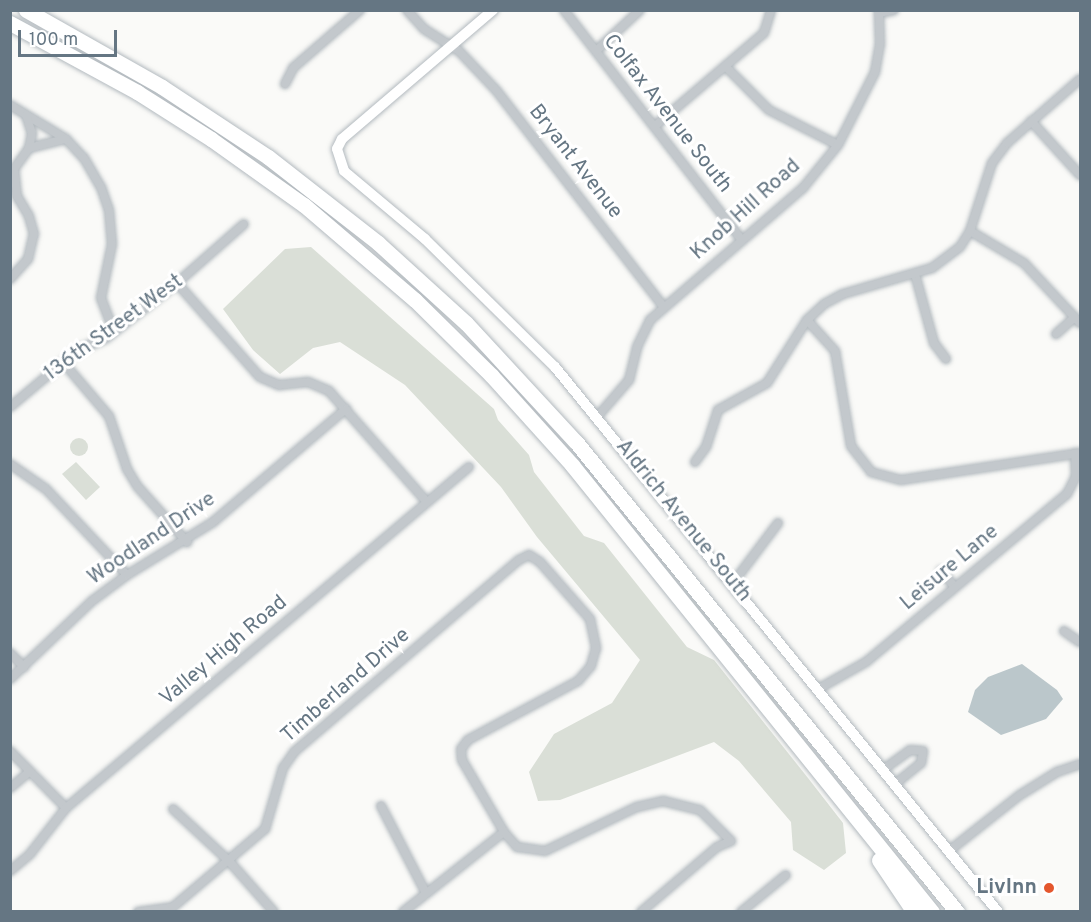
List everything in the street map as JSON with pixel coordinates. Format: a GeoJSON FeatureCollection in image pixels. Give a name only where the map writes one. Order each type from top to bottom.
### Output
{"type":"FeatureCollection","features":[{"type":"Feature","properties":{"kind":"highway"},"geometry":{"type":"LineString","coordinates":[[26,10],[162,87],[268,157],[378,243],[457,315],[576,442],[957,912]]}},
{"type":"Feature","properties":{"kind":"highway"},"geometry":{"type":"LineString","coordinates":[[10,22],[137,92],[211,139],[304,205],[415,300],[567,458],[932,912]]}},
{"type":"Feature","properties":{"kind":"highway"},"geometry":{"type":"LineString","coordinates":[[855,815],[867,843],[914,912]]}},
{"type":"Feature","properties":{"kind":"highway"},"geometry":{"type":"LineString","coordinates":[[885,822],[969,912]]}},
{"type":"Feature","properties":{"kind":"street"},"geometry":{"type":"LineString","coordinates":[[285,84],[293,68],[360,10]]}},
{"type":"Feature","properties":{"kind":"street","name":"Bryant Avenue"},"geometry":{"type":"LineString","coordinates":[[407,10],[449,48],[459,51],[496,90],[664,307]]}},
{"type":"Feature","properties":{"kind":"street"},"geometry":{"type":"LineString","coordinates":[[449,48],[493,10]]}},
{"type":"Feature","properties":{"kind":"street","name":"Colfax Avenue South"},"geometry":{"type":"LineString","coordinates":[[564,10],[742,240]]}},
{"type":"Feature","properties":{"kind":"street"},"geometry":{"type":"LineString","coordinates":[[596,51],[640,10]]}},
{"type":"Feature","properties":{"kind":"street"},"geometry":{"type":"LineString","coordinates":[[655,126],[764,33],[771,10]]}},
{"type":"Feature","properties":{"kind":"street"},"geometry":{"type":"LineString","coordinates":[[879,12],[894,10]]}},
{"type":"Feature","properties":{"kind":"street","name":"Knob Hill Road"},"geometry":{"type":"LineString","coordinates":[[598,416],[625,388],[642,332],[664,307],[802,188],[838,145],[875,72],[880,44],[879,12]]}},
{"type":"Feature","properties":{"kind":"street","name":"Aldrich Avenue South"},"geometry":{"type":"LineString","coordinates":[[449,48],[342,139],[338,160],[344,171],[491,301],[598,416],[998,912]]}},
{"type":"Feature","properties":{"kind":"street"},"geometry":{"type":"LineString","coordinates":[[725,66],[769,110],[838,145]]}},
{"type":"Feature","properties":{"kind":"street"},"geometry":{"type":"LineString","coordinates":[[695,462],[706,447],[718,410],[767,382],[807,320],[843,294],[915,274],[947,259],[970,231],[992,163],[1031,121],[1080,79]]}},
{"type":"Feature","properties":{"kind":"street"},"geometry":{"type":"LineString","coordinates":[[10,105],[66,139],[96,176],[109,210],[111,255],[100,298],[114,332]]}},
{"type":"Feature","properties":{"kind":"street"},"geometry":{"type":"LineString","coordinates":[[10,279],[24,266],[33,244],[32,221],[13,182],[14,170],[29,148],[31,123],[24,112]]}},
{"type":"Feature","properties":{"kind":"street"},"geometry":{"type":"LineString","coordinates":[[1031,121],[1080,175]]}},
{"type":"Feature","properties":{"kind":"street"},"geometry":{"type":"LineString","coordinates":[[29,148],[66,139]]}},
{"type":"Feature","properties":{"kind":"street","name":"136th Street West"},"geometry":{"type":"LineString","coordinates":[[10,407],[63,362],[114,332],[177,283],[244,224]]}},
{"type":"Feature","properties":{"kind":"street"},"geometry":{"type":"LineString","coordinates":[[970,231],[1024,263],[1078,320],[1056,334]]}},
{"type":"Feature","properties":{"kind":"street"},"geometry":{"type":"LineString","coordinates":[[915,274],[934,343],[946,359]]}},
{"type":"Feature","properties":{"kind":"street"},"geometry":{"type":"LineString","coordinates":[[177,283],[260,377],[279,385],[308,382],[329,391],[427,502]]}},
{"type":"Feature","properties":{"kind":"street"},"geometry":{"type":"LineString","coordinates":[[807,320],[835,351],[851,446],[871,472],[901,480],[1078,453]]}},
{"type":"Feature","properties":{"kind":"street"},"geometry":{"type":"LineString","coordinates":[[63,362],[109,416],[138,487],[187,542]]}},
{"type":"Feature","properties":{"kind":"street","name":"Woodland Drive"},"geometry":{"type":"LineString","coordinates":[[10,680],[92,601],[127,575],[187,542],[346,409]]}},
{"type":"Feature","properties":{"kind":"street","name":"Leisure Lane"},"geometry":{"type":"LineString","coordinates":[[818,689],[866,662],[1067,494],[1076,476],[1078,453]]}},
{"type":"Feature","properties":{"kind":"street"},"geometry":{"type":"LineString","coordinates":[[10,464],[46,489],[127,575]]}},
{"type":"Feature","properties":{"kind":"street","name":"Valley High Road"},"geometry":{"type":"LineString","coordinates":[[10,871],[30,854],[66,808],[469,468]]}},
{"type":"Feature","properties":{"kind":"street"},"geometry":{"type":"LineString","coordinates":[[733,583],[778,523]]}},
{"type":"Feature","properties":{"kind":"street","name":"Timberland Drive"},"geometry":{"type":"LineString","coordinates":[[138,912],[173,907],[265,829],[283,768],[294,752],[519,560],[529,555],[540,562],[590,619],[596,648],[591,666],[578,681],[468,740],[461,749],[462,760],[504,832]]}},
{"type":"Feature","properties":{"kind":"street"},"geometry":{"type":"LineString","coordinates":[[940,571],[955,587]]}},
{"type":"Feature","properties":{"kind":"street"},"geometry":{"type":"LineString","coordinates":[[1064,631],[1080,642]]}},
{"type":"Feature","properties":{"kind":"street"},"geometry":{"type":"LineString","coordinates":[[10,653],[24,667]]}},
{"type":"Feature","properties":{"kind":"street"},"geometry":{"type":"LineString","coordinates":[[884,769],[910,750],[923,752],[921,763],[896,783]]}},
{"type":"Feature","properties":{"kind":"street"},"geometry":{"type":"LineString","coordinates":[[10,751],[66,808]]}},
{"type":"Feature","properties":{"kind":"street"},"geometry":{"type":"LineString","coordinates":[[949,851],[1020,795],[1057,772],[1080,764]]}},
{"type":"Feature","properties":{"kind":"street"},"geometry":{"type":"LineString","coordinates":[[10,788],[30,771]]}},
{"type":"Feature","properties":{"kind":"street"},"geometry":{"type":"LineString","coordinates":[[403,912],[504,832],[517,847],[545,852],[637,807],[663,801],[700,810],[731,841],[717,847],[641,912]]}},
{"type":"Feature","properties":{"kind":"street"},"geometry":{"type":"LineString","coordinates":[[381,806],[426,893]]}},
{"type":"Feature","properties":{"kind":"street"},"geometry":{"type":"LineString","coordinates":[[173,809],[229,861],[269,910]]}},
{"type":"Feature","properties":{"kind":"street"},"geometry":{"type":"LineString","coordinates":[[741,912],[786,875]]}},
{"type":"Feature","properties":{"kind":"shaded area"},"geometry":{"type":"Polygon","coordinates":[[[311,247],[494,409],[498,420],[529,455],[534,472],[584,536],[604,543],[687,647],[714,660],[808,778],[843,823],[846,853],[824,870],[793,850],[791,822],[739,761],[714,742],[560,800],[538,801],[529,772],[554,734],[612,703],[640,660],[537,537],[501,487],[405,385],[340,342],[313,348],[280,374],[253,350],[223,309],[285,249],[311,247]]]}},
{"type":"Feature","properties":{"kind":"shaded area"},"geometry":{"type":"Polygon","coordinates":[[[79,438],[85,441],[88,447],[85,453],[79,456],[73,453],[70,447],[73,441],[79,438]]]}},
{"type":"Feature","properties":{"kind":"shaded area"},"geometry":{"type":"Polygon","coordinates":[[[76,462],[100,487],[86,500],[62,474],[76,462]]]}},
{"type":"Feature","properties":{"kind":"shaded area"},"geometry":{"type":"Polygon","coordinates":[[[1022,664],[1057,690],[1063,699],[1046,719],[1001,735],[968,712],[975,690],[988,677],[1022,664]]]}},
{"type":"Feature","properties":{"kind":"place","name":"LivInn"},"geometry":{"type":"Point","coordinates":[1049,888]}}]}
